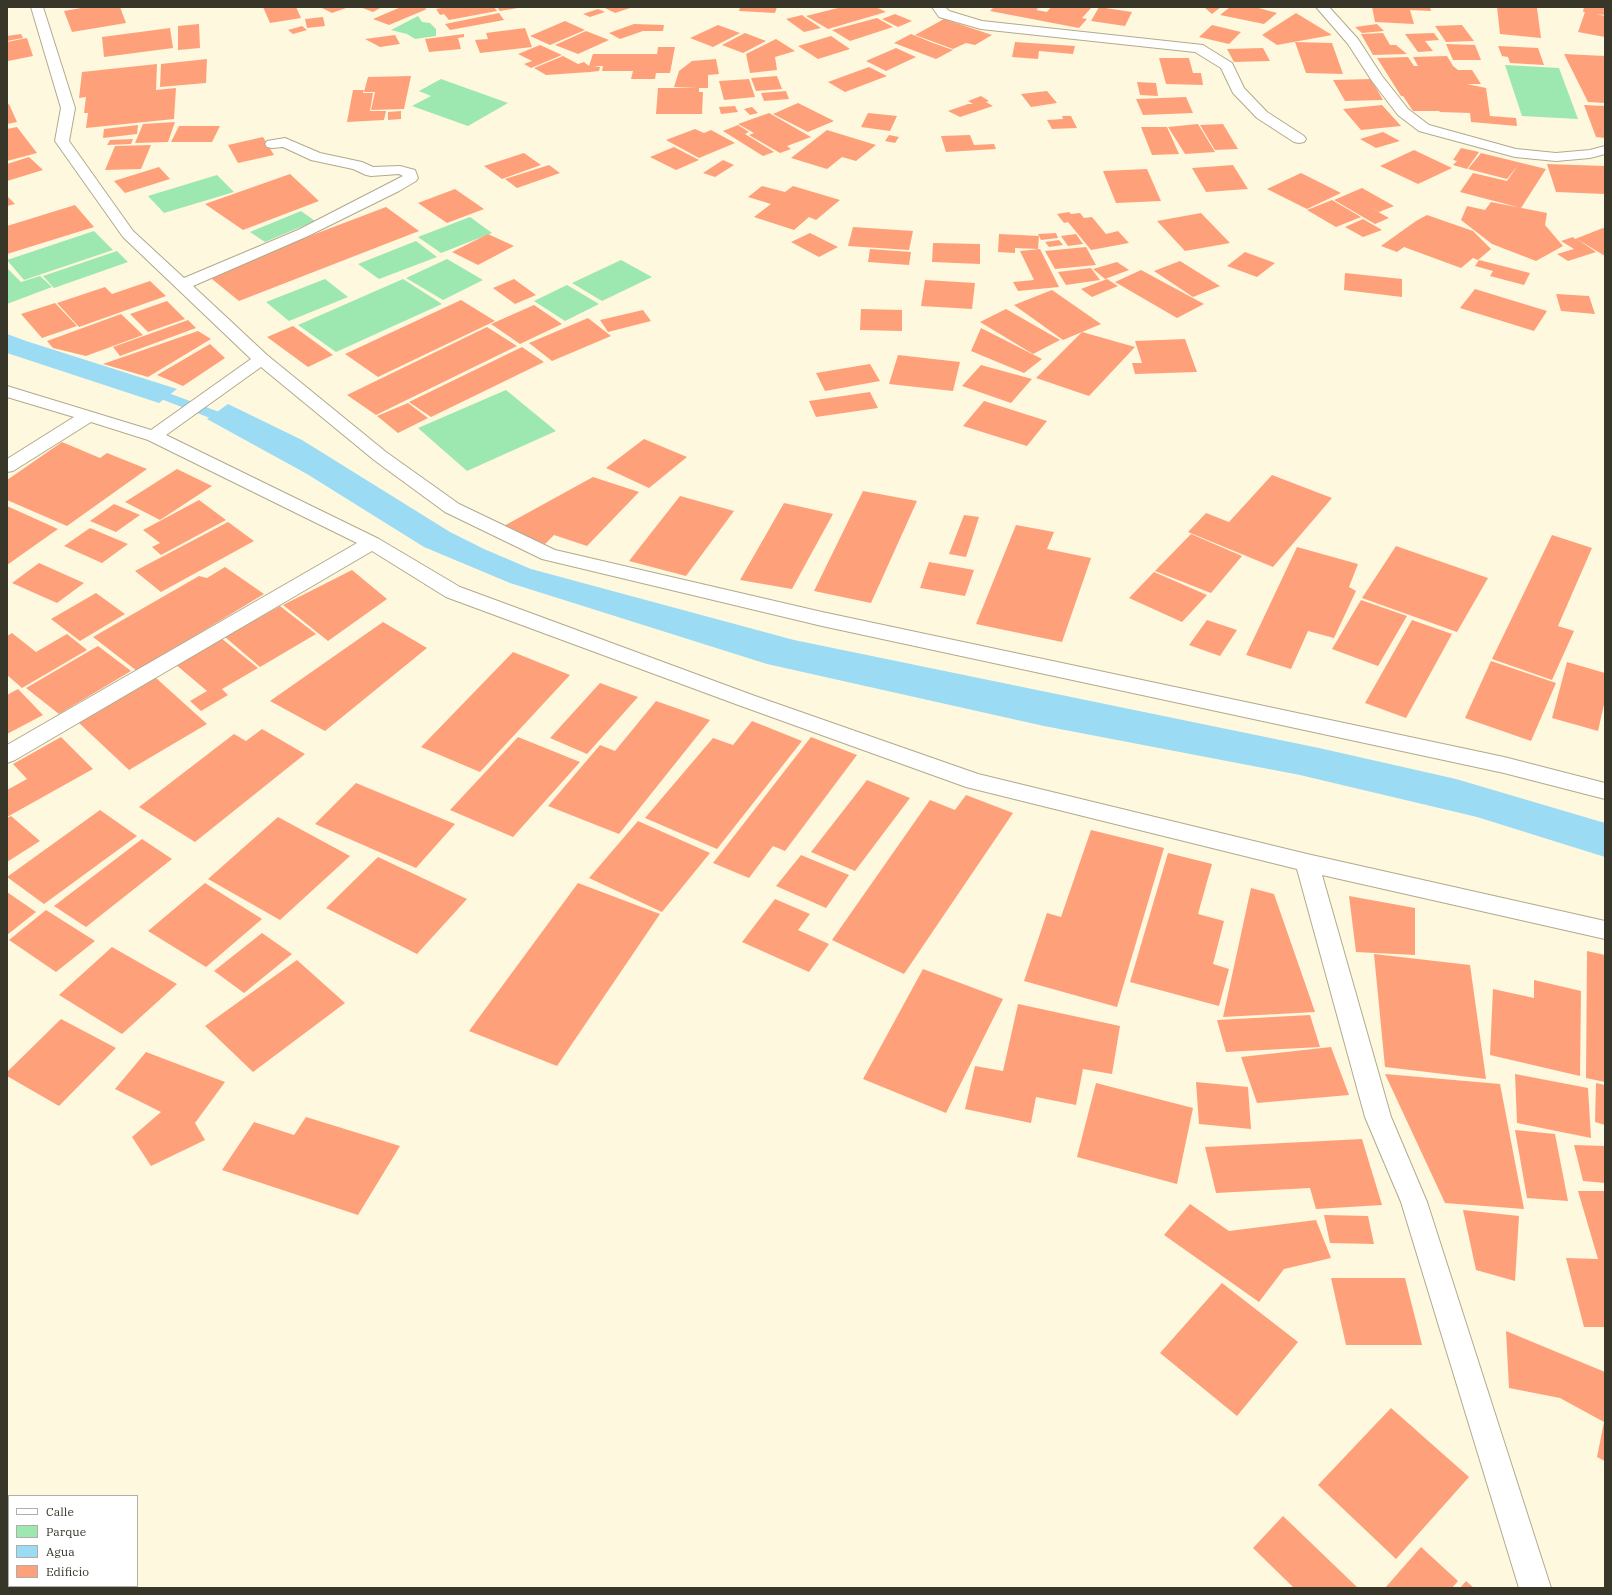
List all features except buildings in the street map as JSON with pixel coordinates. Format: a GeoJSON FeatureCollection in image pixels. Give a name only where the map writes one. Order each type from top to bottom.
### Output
{"type":"FeatureCollection","features":[{"type":"Feature","properties":{"kind":"street"},"geometry":{"type":"LineString","coordinates":[[37,7],[68,108],[62,141],[128,234],[261,359],[380,456],[452,508],[549,555],[822,619],[1504,764],[1605,791]]}},
{"type":"Feature","properties":{"kind":"street"},"geometry":{"type":"LineString","coordinates":[[938,7],[944,14],[982,25],[1198,48],[1227,66],[1238,90],[1262,115],[1299,139]]}},
{"type":"Feature","properties":{"kind":"street"},"geometry":{"type":"LineString","coordinates":[[1321,7],[1353,42],[1377,78],[1403,112],[1424,128],[1515,153],[1556,157],[1590,154],[1605,150]]}},
{"type":"Feature","properties":{"kind":"street"},"geometry":{"type":"LineString","coordinates":[[182,285],[303,233],[411,178],[410,174],[400,170],[371,172],[357,165],[316,157],[285,142],[272,144]]}},
{"type":"Feature","properties":{"kind":"street"},"geometry":{"type":"LineString","coordinates":[[154,436],[261,359]]}},
{"type":"Feature","properties":{"kind":"street"},"geometry":{"type":"LineString","coordinates":[[7,391],[87,417],[154,436],[372,543],[453,592],[549,626],[748,701],[974,781],[1307,863],[1605,930]]}},
{"type":"Feature","properties":{"kind":"street"},"geometry":{"type":"LineString","coordinates":[[7,467],[87,417]]}},
{"type":"Feature","properties":{"kind":"street"},"geometry":{"type":"LineString","coordinates":[[7,755],[372,543]]}},
{"type":"Feature","properties":{"kind":"street"},"geometry":{"type":"LineString","coordinates":[[1307,863],[1378,1117],[1414,1202],[1535,1588]]}},
{"type":"Feature","properties":{"kind":"green space"},"geometry":{"type":"Polygon","coordinates":[[[418,16],[422,22],[430,23],[436,29],[436,36],[415,39],[407,34],[391,30],[418,16]]]}},
{"type":"Feature","properties":{"kind":"green space"},"geometry":{"type":"Polygon","coordinates":[[[1505,65],[1559,68],[1578,119],[1522,116],[1505,65]]]}},
{"type":"Feature","properties":{"kind":"green space"},"geometry":{"type":"Polygon","coordinates":[[[441,79],[508,103],[468,126],[412,106],[431,96],[419,91],[441,79]]]}},
{"type":"Feature","properties":{"kind":"green space"},"geometry":{"type":"Polygon","coordinates":[[[217,175],[234,192],[164,213],[148,196],[217,175]]]}},
{"type":"Feature","properties":{"kind":"green space"},"geometry":{"type":"Polygon","coordinates":[[[301,211],[315,221],[265,242],[250,232],[301,211]]]}},
{"type":"Feature","properties":{"kind":"green space"},"geometry":{"type":"Polygon","coordinates":[[[470,217],[492,233],[441,253],[418,237],[470,217]]]}},
{"type":"Feature","properties":{"kind":"green space"},"geometry":{"type":"Polygon","coordinates":[[[94,231],[113,250],[24,280],[7,260],[94,231]]]}},
{"type":"Feature","properties":{"kind":"green space"},"geometry":{"type":"Polygon","coordinates":[[[416,241],[437,257],[379,279],[358,264],[416,241]]]}},
{"type":"Feature","properties":{"kind":"green space"},"geometry":{"type":"Polygon","coordinates":[[[117,251],[128,262],[54,288],[43,276],[117,251]]]}},
{"type":"Feature","properties":{"kind":"green space"},"geometry":{"type":"Polygon","coordinates":[[[447,259],[483,280],[443,300],[406,278],[447,259]]]}},
{"type":"Feature","properties":{"kind":"green space"},"geometry":{"type":"Polygon","coordinates":[[[621,260],[652,277],[602,301],[572,283],[621,260]]]}},
{"type":"Feature","properties":{"kind":"green space"},"geometry":{"type":"Polygon","coordinates":[[[7,268],[21,282],[40,276],[52,287],[7,304],[7,268]]]}},
{"type":"Feature","properties":{"kind":"green space"},"geometry":{"type":"Polygon","coordinates":[[[325,279],[348,297],[289,321],[266,302],[325,279]]]}},
{"type":"Feature","properties":{"kind":"green space"},"geometry":{"type":"Polygon","coordinates":[[[403,279],[442,304],[336,352],[298,325],[403,279]]]}},
{"type":"Feature","properties":{"kind":"green space"},"geometry":{"type":"Polygon","coordinates":[[[567,285],[599,304],[565,321],[534,301],[567,285]]]}},
{"type":"Feature","properties":{"kind":"green space"},"geometry":{"type":"Polygon","coordinates":[[[506,390],[556,431],[467,471],[418,428],[506,390]]]}},
{"type":"Feature","properties":{"kind":"water"},"geometry":{"type":"Polygon","coordinates":[[[7,334],[177,389],[159,403],[7,353],[7,334]]]}},
{"type":"Feature","properties":{"kind":"water"},"geometry":{"type":"Polygon","coordinates":[[[228,404],[302,440],[450,532],[484,549],[531,569],[794,640],[1319,748],[1456,779],[1605,823],[1605,857],[1477,817],[1300,775],[1044,726],[767,664],[510,583],[424,547],[307,474],[207,419],[228,404]]]}},
{"type":"Feature","properties":{"kind":"waterway"},"geometry":{"type":"LineString","coordinates":[[147,389],[233,422]]}}]}
